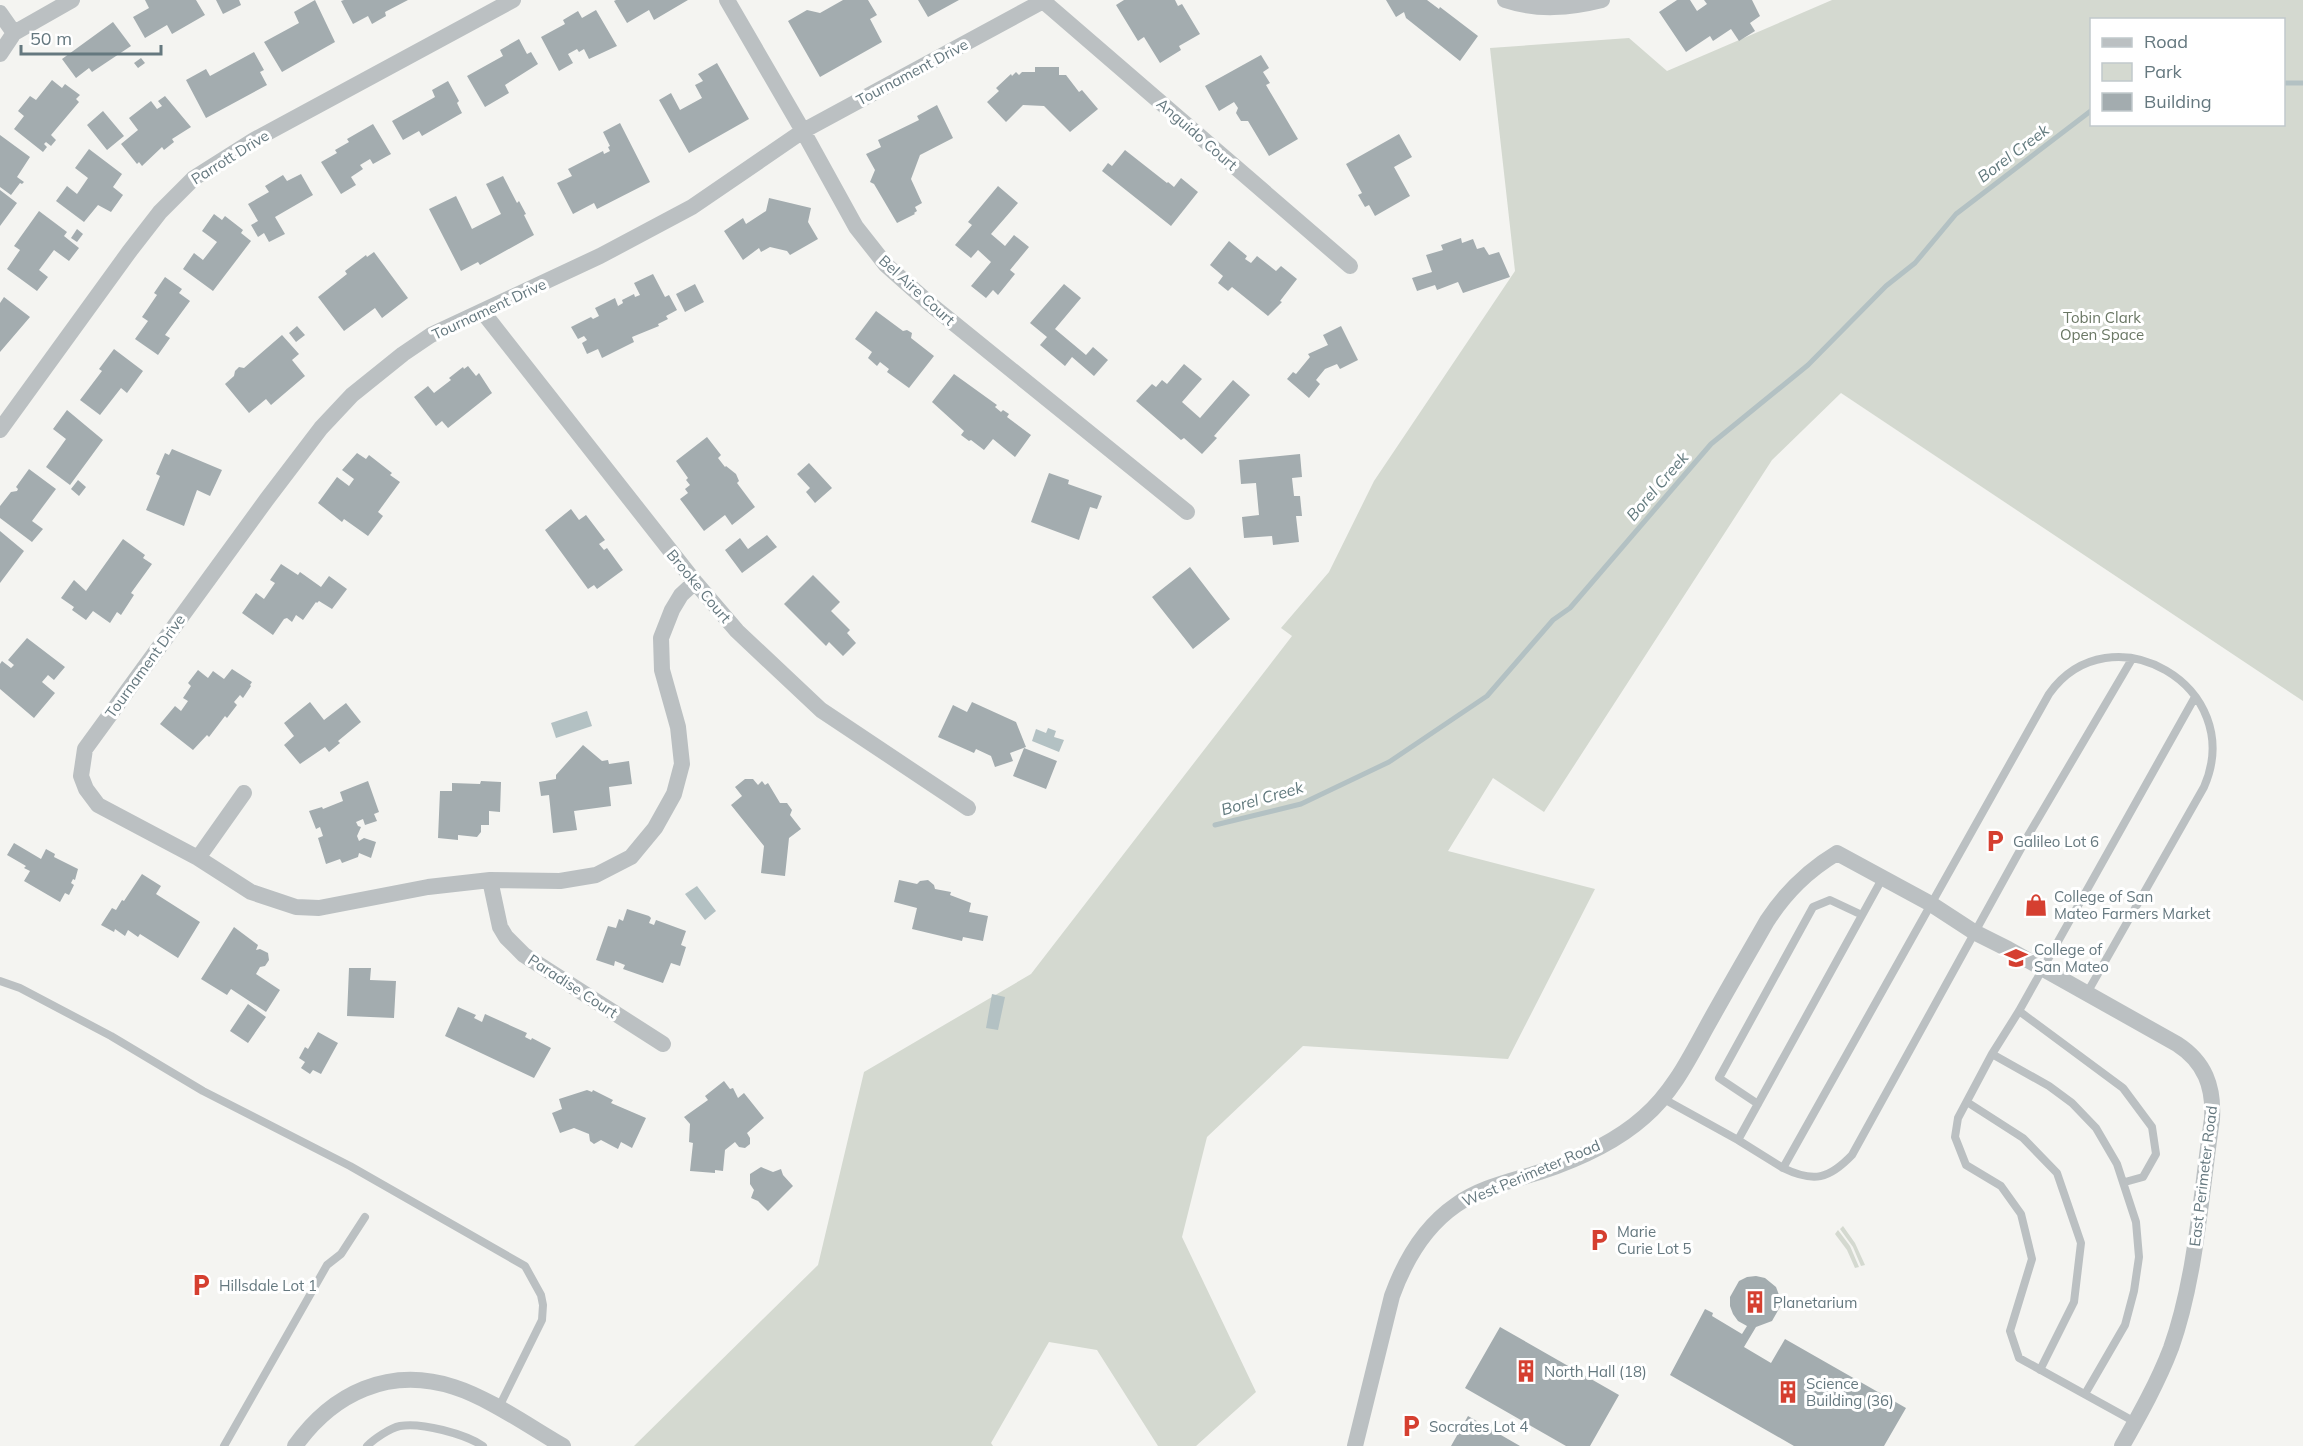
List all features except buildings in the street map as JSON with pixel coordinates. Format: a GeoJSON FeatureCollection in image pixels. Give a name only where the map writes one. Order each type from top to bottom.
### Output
{"type":"FeatureCollection","features":[{"type":"Feature","properties":{"kind":"street"},"geometry":{"type":"LineString","coordinates":[[0,54],[14,33],[72,0]]}},
{"type":"Feature","properties":{"kind":"street","name":"Parrott Drive"},"geometry":{"type":"LineString","coordinates":[[0,430],[160,212],[194,178],[254,140],[513,0]]}},
{"type":"Feature","properties":{"kind":"street","name":"Bel Aire Court"},"geometry":{"type":"LineString","coordinates":[[727,0],[804,131],[856,226],[886,265],[930,304],[1187,512]]}},
{"type":"Feature","properties":{"kind":"street"},"geometry":{"type":"LineString","coordinates":[[1505,0],[1552,8],[1602,0]]}},
{"type":"Feature","properties":{"kind":"street","name":"Tournament Drive"},"geometry":{"type":"LineString","coordinates":[[695,582],[681,595],[661,638],[662,670],[678,727],[682,764],[674,794],[655,828],[631,857],[596,875],[560,881],[490,880],[428,887],[319,908],[296,907],[251,892],[198,858],[98,805],[86,789],[81,776],[85,749],[267,499],[321,428],[352,395],[403,354],[431,335],[600,256],[692,207],[804,131],[1044,1]]}},
{"type":"Feature","properties":{"kind":"street","name":"Anguido Court"},"geometry":{"type":"LineString","coordinates":[[1044,1],[1350,266]]}},
{"type":"Feature","properties":{"kind":"street"},"geometry":{"type":"LineString","coordinates":[[0,13],[14,33]]}},
{"type":"Feature","properties":{"kind":"street","name":"Brooke Court"},"geometry":{"type":"LineString","coordinates":[[482,311],[695,582],[737,631],[821,710],[968,808]]}},
{"type":"Feature","properties":{"kind":"street"},"geometry":{"type":"LineString","coordinates":[[198,858],[244,793]]}},
{"type":"Feature","properties":{"kind":"street","name":"East Perimeter Road"},"geometry":{"type":"LineString","coordinates":[[1837,853],[1930,904],[1974,932],[2087,993],[2192,1055],[2208,1079],[2213,1098],[2212,1119],[2189,1278],[2181,1314],[2171,1347],[2156,1382],[2122,1446]]}},
{"type":"Feature","properties":{"kind":"street","name":"West Perimeter Road"},"geometry":{"type":"LineString","coordinates":[[1355,1446],[1392,1296],[1400,1275],[1421,1238],[1458,1203],[1494,1186],[1542,1171],[1594,1149],[1644,1117],[1678,1078],[1767,921],[1781,901],[1798,880],[1837,853]]}},
{"type":"Feature","properties":{"kind":"street","name":"Paradise Court"},"geometry":{"type":"LineString","coordinates":[[490,880],[500,927],[524,955],[663,1044]]}},
{"type":"Feature","properties":{"kind":"street"},"geometry":{"type":"LineString","coordinates":[[295,1446],[310,1427],[339,1401],[375,1385],[412,1379],[456,1387],[563,1446]]}},
{"type":"Feature","properties":{"kind":"lane"},"geometry":{"type":"LineString","coordinates":[[1783,1168],[2052,690],[2064,678],[2087,665],[2111,659],[2144,660],[2167,669],[2179,678],[2195,697],[2208,722],[2212,739],[2212,760],[2207,780],[2087,993]]}},
{"type":"Feature","properties":{"kind":"lane"},"geometry":{"type":"LineString","coordinates":[[1662,1098],[1801,1177],[1819,1177],[1839,1169],[1852,1155],[2074,753],[2132,659]]}},
{"type":"Feature","properties":{"kind":"lane"},"geometry":{"type":"LineString","coordinates":[[2135,1422],[2019,1358],[2010,1331],[2032,1259],[2021,1214],[2001,1186],[1966,1165],[1955,1137],[1958,1118],[1992,1054],[2019,1011],[2195,697]]}},
{"type":"Feature","properties":{"kind":"lane"},"geometry":{"type":"LineString","coordinates":[[1738,1140],[1882,879]]}},
{"type":"Feature","properties":{"kind":"lane"},"geometry":{"type":"LineString","coordinates":[[1758,1104],[1719,1078],[1807,917],[1813,907],[1830,900],[1862,915]]}},
{"type":"Feature","properties":{"kind":"lane"},"geometry":{"type":"LineString","coordinates":[[0,981],[20,987],[111,1036],[203,1091],[350,1166],[525,1266],[541,1295],[542,1320],[498,1409]]}},
{"type":"Feature","properties":{"kind":"lane"},"geometry":{"type":"LineString","coordinates":[[2019,1011],[2123,1088],[2152,1127],[2157,1154],[2143,1177],[2124,1182]]}},
{"type":"Feature","properties":{"kind":"lane"},"geometry":{"type":"LineString","coordinates":[[1992,1054],[2049,1086],[2072,1103],[2096,1128],[2117,1164],[2136,1222],[2139,1257],[2134,1292],[2125,1325],[2085,1394]]}},
{"type":"Feature","properties":{"kind":"lane"},"geometry":{"type":"LineString","coordinates":[[1966,1102],[2023,1138],[2057,1173],[2081,1243],[2074,1302],[2040,1370]]}},
{"type":"Feature","properties":{"kind":"lane"},"geometry":{"type":"LineString","coordinates":[[224,1446],[327,1265],[341,1254],[365,1218]]}},
{"type":"Feature","properties":{"kind":"lane"},"geometry":{"type":"LineString","coordinates":[[369,1444],[399,1426],[432,1427],[476,1441],[483,1446]]}},
{"type":"Feature","properties":{"kind":"green space","name":"Tobin Clark Open Space"},"geometry":{"type":"Polygon","coordinates":[[[1832,0],[2303,0],[2303,701],[1841,393],[1772,460],[1544,812],[1493,778],[1448,851],[1595,889],[1508,1059],[1303,1046],[1207,1137],[1182,1237],[1256,1392],[1196,1446],[1158,1446],[1097,1350],[1049,1342],[991,1443],[993,1446],[634,1446],[818,1265],[864,1072],[1031,974],[1292,636],[1281,628],[1329,572],[1374,481],[1515,271],[1490,48],[1629,38],[1667,71],[1832,0]]]}},
{"type":"Feature","properties":{"kind":"green space"},"geometry":{"type":"Polygon","coordinates":[[[1843,1226],[1855,1243],[1865,1265],[1861,1266],[1853,1247],[1840,1229],[1843,1226]]]}},
{"type":"Feature","properties":{"kind":"green space"},"geometry":{"type":"Polygon","coordinates":[[[1838,1230],[1850,1246],[1859,1267],[1855,1268],[1847,1250],[1835,1234],[1838,1230]]]}},
{"type":"Feature","properties":{"kind":"shaded area"},"geometry":{"type":"Polygon","coordinates":[[[587,711],[592,726],[556,738],[551,723],[587,711]]]}},
{"type":"Feature","properties":{"kind":"shaded area"},"geometry":{"type":"Polygon","coordinates":[[[1048,728],[1056,731],[1054,737],[1064,740],[1059,752],[1032,741],[1036,729],[1046,733],[1048,728]]]}},
{"type":"Feature","properties":{"kind":"shaded area"},"geometry":{"type":"Polygon","coordinates":[[[697,886],[716,911],[705,920],[685,894],[697,886]]]}},
{"type":"Feature","properties":{"kind":"shaded area"},"geometry":{"type":"Polygon","coordinates":[[[992,994],[1005,997],[998,1030],[986,1028],[992,994]]]}},
{"type":"Feature","properties":{"kind":"waterway","name":"Borel Creek"},"geometry":{"type":"LineString","coordinates":[[2285,83],[2303,83]]}},
{"type":"Feature","properties":{"kind":"waterway","name":"Borel Creek"},"geometry":{"type":"LineString","coordinates":[[1215,825],[1301,804],[1389,762],[1487,696],[1553,620],[1570,608],[1711,444],[1808,365],[1886,286],[1915,263],[1956,214],[2090,112]]}},
{"type":"Feature","properties":{"kind":"place","name":"Galileo Lot 6"},"geometry":{"type":"Point","coordinates":[1995,841]}},
{"type":"Feature","properties":{"kind":"place","name":"College of San Mateo Farmers Market"},"geometry":{"type":"Point","coordinates":[2036,905]}},
{"type":"Feature","properties":{"kind":"place","name":"College of San Mateo"},"geometry":{"type":"Point","coordinates":[2016,958]}},
{"type":"Feature","properties":{"kind":"place","name":"Marie Curie Lot 5"},"geometry":{"type":"Point","coordinates":[1599,1240]}},
{"type":"Feature","properties":{"kind":"place","name":"Hillsdale Lot 1"},"geometry":{"type":"Point","coordinates":[201,1285]}},
{"type":"Feature","properties":{"kind":"place","name":"Planetarium"},"geometry":{"type":"Point","coordinates":[1755,1302]}},
{"type":"Feature","properties":{"kind":"place","name":"North Hall (18)"},"geometry":{"type":"Point","coordinates":[1526,1371]}},
{"type":"Feature","properties":{"kind":"place","name":"Science Building (36)"},"geometry":{"type":"Point","coordinates":[1788,1392]}},
{"type":"Feature","properties":{"kind":"place","name":"Socrates Lot 4"},"geometry":{"type":"Point","coordinates":[1411,1426]}}]}
